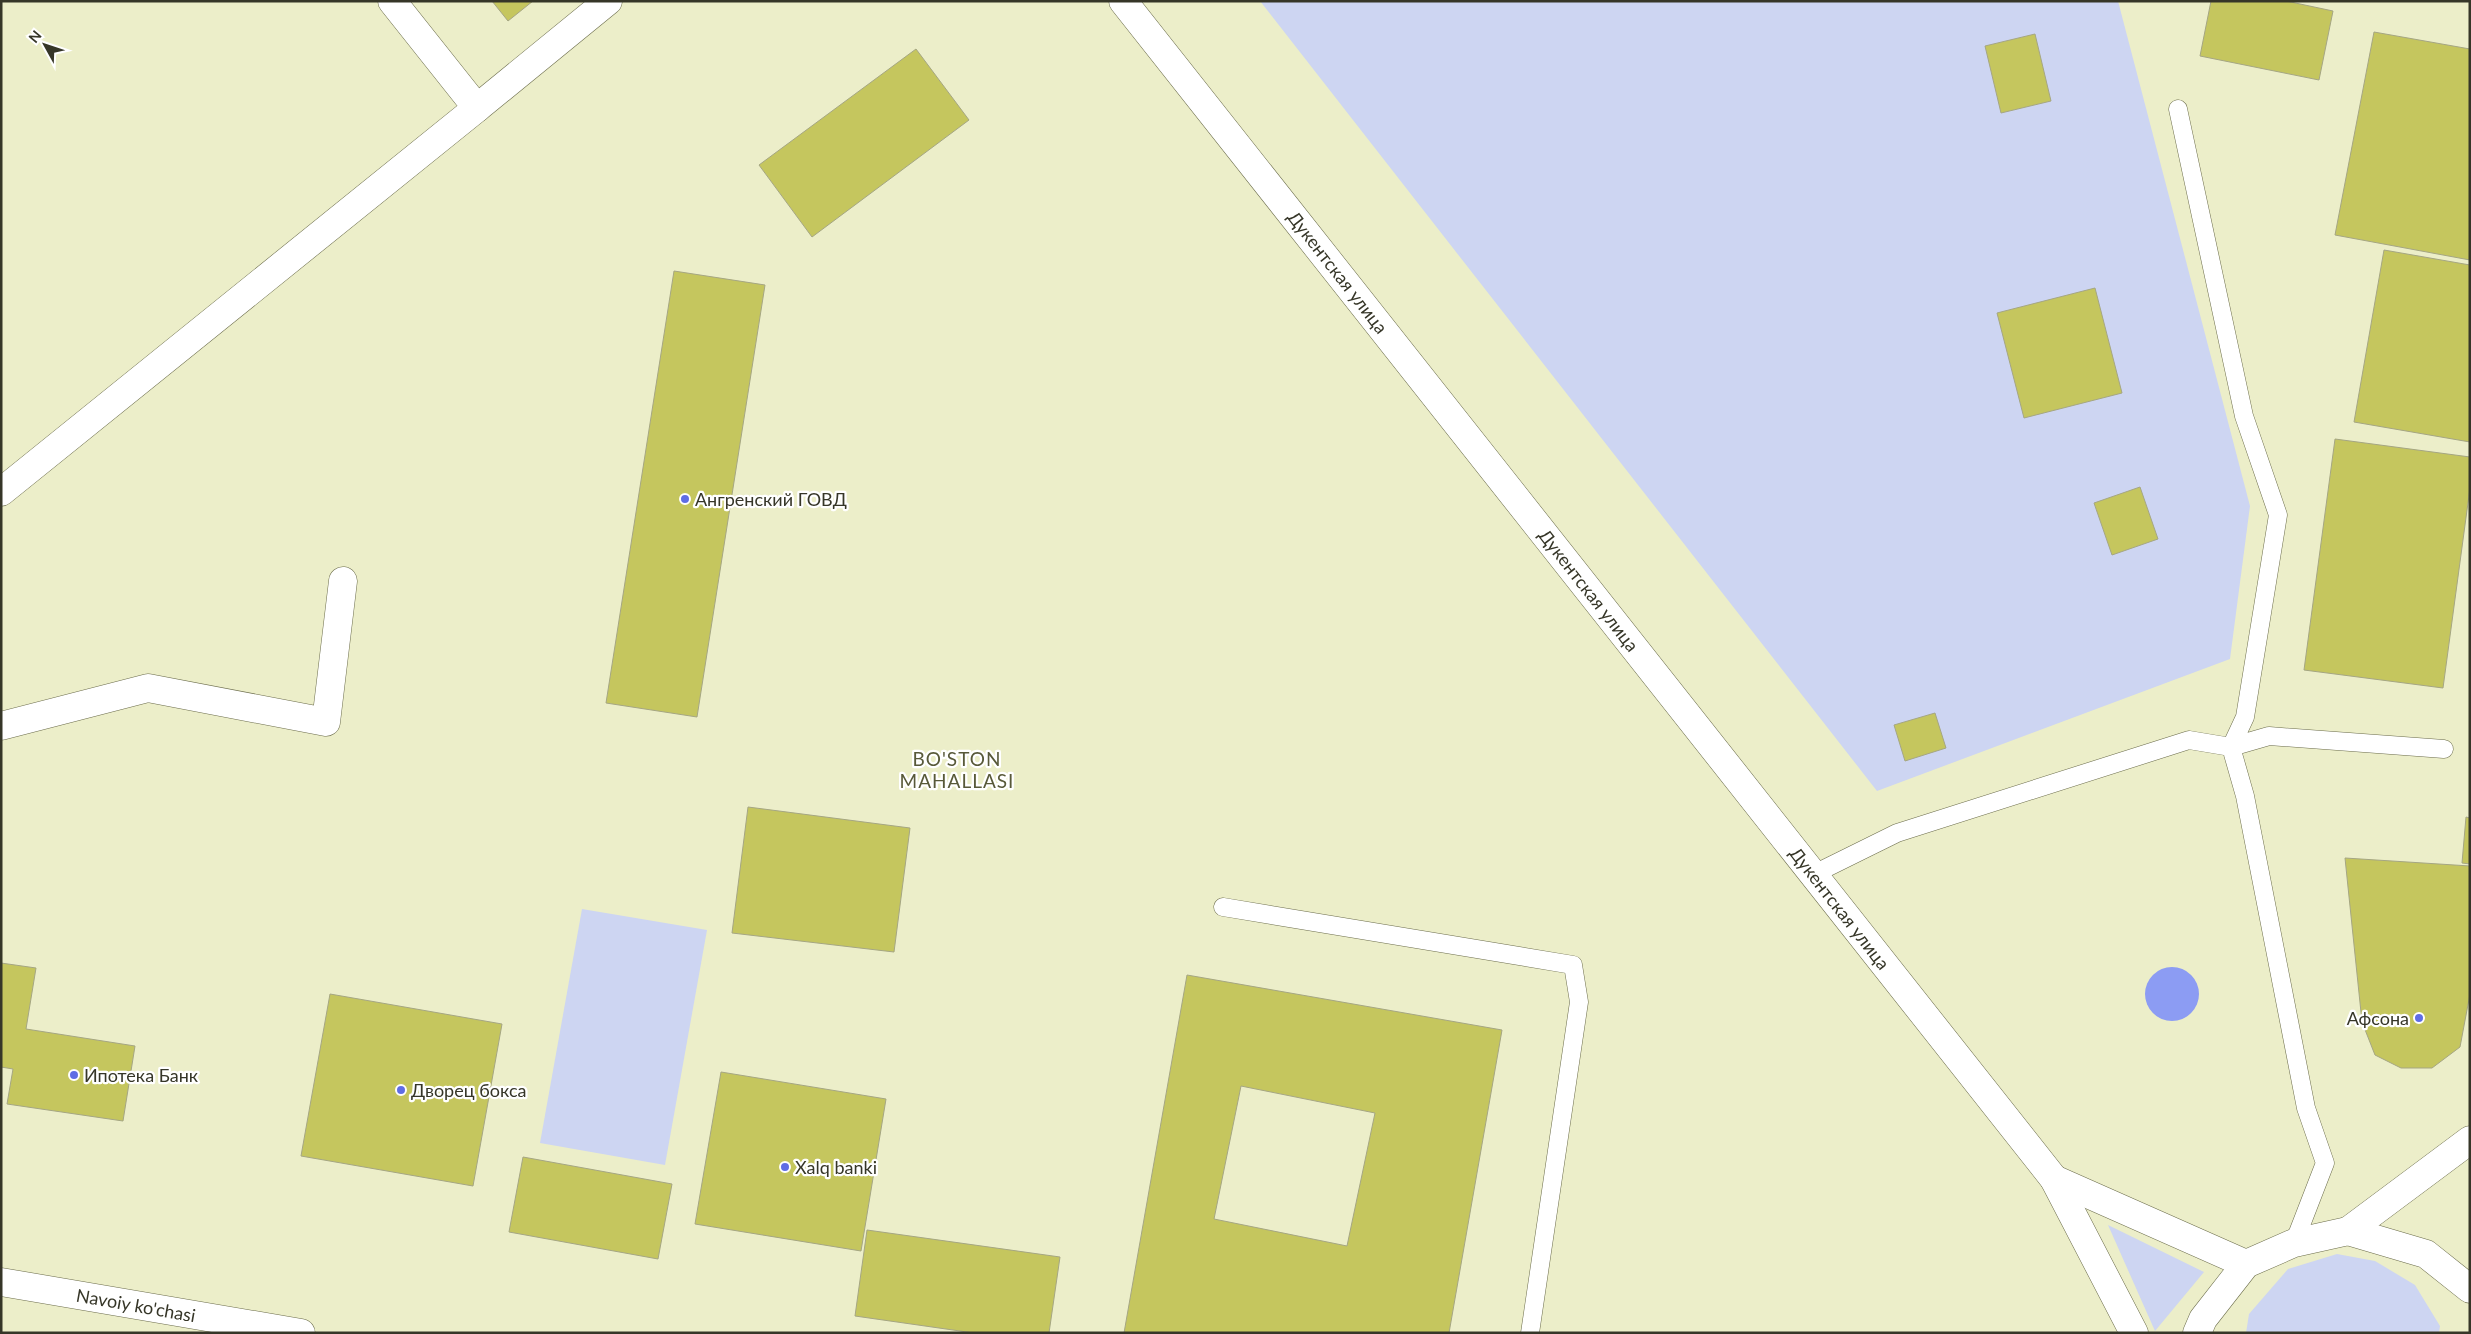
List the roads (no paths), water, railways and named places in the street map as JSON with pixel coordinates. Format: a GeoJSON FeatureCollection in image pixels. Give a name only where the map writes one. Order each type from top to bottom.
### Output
{"type":"FeatureCollection","features":[{"type":"Feature","properties":{"kind":"main road"},"geometry":{"type":"LineString","coordinates":[[392,1],[477,108]]}},
{"type":"Feature","properties":{"kind":"main road"},"geometry":{"type":"LineString","coordinates":[[1,492],[608,1]]}},
{"type":"Feature","properties":{"kind":"main road","name":"Дукентская улица"},"geometry":{"type":"LineString","coordinates":[[1123,1],[2054,1179],[2134,1333]]}},
{"type":"Feature","properties":{"kind":"main road"},"geometry":{"type":"LineString","coordinates":[[1,726],[148,688],[326,722],[344,581]]}},
{"type":"Feature","properties":{"kind":"main road"},"geometry":{"type":"LineString","coordinates":[[2197,1333],[2203,1318],[2246,1264],[2294,1243],[2348,1231],[2470,1140]]}},
{"type":"Feature","properties":{"kind":"main road"},"geometry":{"type":"LineString","coordinates":[[2054,1179],[2246,1264]]}},
{"type":"Feature","properties":{"kind":"main road"},"geometry":{"type":"LineString","coordinates":[[2348,1231],[2426,1254],[2470,1290]]}},
{"type":"Feature","properties":{"kind":"main road","name":"Navoiy ko'chasi"},"geometry":{"type":"LineString","coordinates":[[1,1282],[247,1328],[301,1333]]}},
{"type":"Feature","properties":{"kind":"lane"},"geometry":{"type":"LineString","coordinates":[[2178,109],[2244,416],[2278,515],[2245,717],[2231,747],[2245,796],[2306,1108],[2325,1163],[2294,1243]]}},
{"type":"Feature","properties":{"kind":"lane"},"geometry":{"type":"LineString","coordinates":[[1814,874],[1897,833],[2190,740],[2231,747],[2268,736],[2444,749]]}},
{"type":"Feature","properties":{"kind":"lane"},"geometry":{"type":"LineString","coordinates":[[1223,908],[1573,965],[1579,1002],[1530,1333]]}},
{"type":"Feature","properties":{"kind":"water"},"geometry":{"type":"Polygon","coordinates":[[[2172,967],[2182,969],[2191,975],[2197,984],[2199,994],[2197,1004],[2191,1013],[2182,1019],[2172,1021],[2162,1019],[2153,1013],[2147,1004],[2145,994],[2147,984],[2153,975],[2162,969],[2172,967]]]}},
{"type":"Feature","properties":{"kind":"place","name":"Ангpенский ГОВД"},"geometry":{"type":"Point","coordinates":[685,499]}},
{"type":"Feature","properties":{"kind":"place","name":"Афсона"},"geometry":{"type":"Point","coordinates":[2419,1018]}},
{"type":"Feature","properties":{"kind":"place","name":"Ипотека Банк"},"geometry":{"type":"Point","coordinates":[74,1075]}},
{"type":"Feature","properties":{"kind":"place","name":"Дворец бокса"},"geometry":{"type":"Point","coordinates":[401,1090]}},
{"type":"Feature","properties":{"kind":"place","name":"Xalq banki"},"geometry":{"type":"Point","coordinates":[785,1167]}},
{"type":"Feature","properties":{"kind":"district","name":"BO'STON MAHALLASI"},"geometry":{"type":"Point","coordinates":[957,769]}}]}
